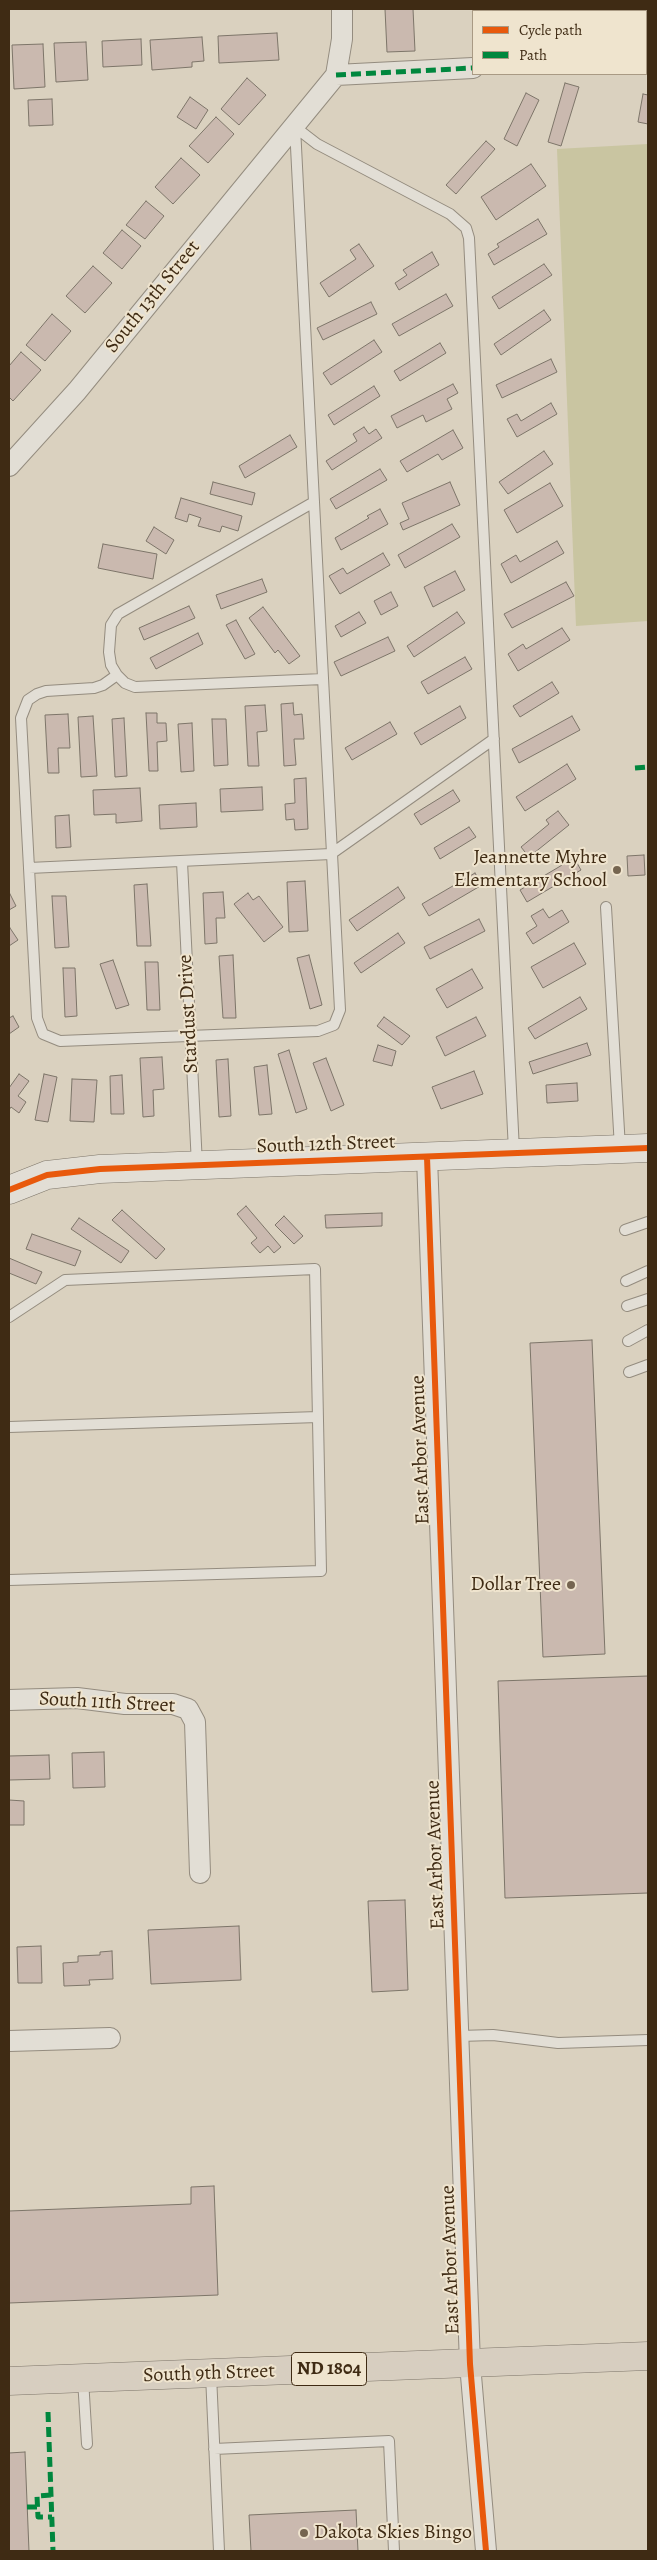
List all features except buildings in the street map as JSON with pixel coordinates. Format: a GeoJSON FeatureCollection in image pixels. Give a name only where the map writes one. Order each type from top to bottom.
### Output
{"type":"FeatureCollection","features":[{"type":"Feature","properties":{"kind":"main road","name":"South 9th Street"},"geometry":{"type":"LineString","coordinates":[[9,2381],[648,2356]]}},
{"type":"Feature","properties":{"kind":"street"},"geometry":{"type":"LineString","coordinates":[[342,9],[342,39],[336,75],[472,68]]}},
{"type":"Feature","properties":{"kind":"street","name":"South 13th Street"},"geometry":{"type":"LineString","coordinates":[[9,466],[77,391],[336,75]]}},
{"type":"Feature","properties":{"kind":"street","name":"South 12th Street"},"geometry":{"type":"LineString","coordinates":[[9,1190],[36,1178],[60,1173],[648,1148]]}},
{"type":"Feature","properties":{"kind":"street","name":"East Arbor Avenue"},"geometry":{"type":"LineString","coordinates":[[427,1157],[470,2364],[486,2551]]}},
{"type":"Feature","properties":{"kind":"street","name":"South 11th Street"},"geometry":{"type":"LineString","coordinates":[[9,1700],[77,1698],[124,1704],[173,1704],[188,1709],[195,1722],[200,1873]]}},
{"type":"Feature","properties":{"kind":"street"},"geometry":{"type":"LineString","coordinates":[[9,2041],[110,2038]]}},
{"type":"Feature","properties":{"kind":"lane"},"geometry":{"type":"LineString","coordinates":[[117,675],[103,685],[94,688],[46,691],[37,694],[28,700],[23,708],[21,718],[37,1018],[43,1034],[60,1041],[318,1031],[334,1025],[340,1010],[295,127]]}},
{"type":"Feature","properties":{"kind":"lane"},"geometry":{"type":"LineString","coordinates":[[295,127],[317,144],[450,214],[466,228],[469,238],[514,1153]]}},
{"type":"Feature","properties":{"kind":"lane"},"geometry":{"type":"LineString","coordinates":[[314,502],[118,614],[111,626],[109,638],[111,665],[125,683],[135,687],[323,679]]}},
{"type":"Feature","properties":{"kind":"lane"},"geometry":{"type":"LineString","coordinates":[[29,868],[331,854],[494,739]]}},
{"type":"Feature","properties":{"kind":"lane","name":"Stardust Drive"},"geometry":{"type":"LineString","coordinates":[[182,862],[197,1166]]}},
{"type":"Feature","properties":{"kind":"lane"},"geometry":{"type":"LineString","coordinates":[[606,907],[620,1149]]}},
{"type":"Feature","properties":{"kind":"lane"},"geometry":{"type":"LineString","coordinates":[[625,1230],[648,1222]]}},
{"type":"Feature","properties":{"kind":"lane"},"geometry":{"type":"LineString","coordinates":[[9,1317],[65,1280],[315,1269],[321,1571],[9,1580]]}},
{"type":"Feature","properties":{"kind":"lane"},"geometry":{"type":"LineString","coordinates":[[626,1281],[648,1271]]}},
{"type":"Feature","properties":{"kind":"lane"},"geometry":{"type":"LineString","coordinates":[[627,1306],[648,1299]]}},
{"type":"Feature","properties":{"kind":"lane"},"geometry":{"type":"LineString","coordinates":[[628,1341],[648,1330]]}},
{"type":"Feature","properties":{"kind":"lane"},"geometry":{"type":"LineString","coordinates":[[629,1372],[648,1365]]}},
{"type":"Feature","properties":{"kind":"lane"},"geometry":{"type":"LineString","coordinates":[[9,1427],[318,1418]]}},
{"type":"Feature","properties":{"kind":"lane"},"geometry":{"type":"LineString","coordinates":[[459,2036],[492,2035],[558,2043],[648,2040]]}},
{"type":"Feature","properties":{"kind":"lane"},"geometry":{"type":"LineString","coordinates":[[211,2374],[219,2551]]}},
{"type":"Feature","properties":{"kind":"lane"},"geometry":{"type":"LineString","coordinates":[[83,2378],[87,2444]]}},
{"type":"Feature","properties":{"kind":"lane"},"geometry":{"type":"LineString","coordinates":[[214,2449],[389,2441],[394,2551]]}},
{"type":"Feature","properties":{"kind":"shaded area"},"geometry":{"type":"Polygon","coordinates":[[[648,144],[648,621],[576,626],[557,149],[648,144]]]}},
{"type":"Feature","properties":{"kind":"marked path"},"geometry":{"type":"LineString","coordinates":[[336,75],[472,68]]}},
{"type":"Feature","properties":{"kind":"marked path"},"geometry":{"type":"LineString","coordinates":[[635,768],[648,767]]}},
{"type":"Feature","properties":{"kind":"marked path"},"geometry":{"type":"LineString","coordinates":[[48,2412],[53,2551]]}},
{"type":"Feature","properties":{"kind":"marked path"},"geometry":{"type":"LineString","coordinates":[[51,2495],[37,2496],[38,2517],[52,2517]]}},
{"type":"Feature","properties":{"kind":"marked path"},"geometry":{"type":"LineString","coordinates":[[27,2507],[38,2507]]}},
{"type":"Feature","properties":{"kind":"cycle path"},"geometry":{"type":"LineString","coordinates":[[9,1190],[47,1175],[100,1169],[648,1148]]}},
{"type":"Feature","properties":{"kind":"cycle path"},"geometry":{"type":"LineString","coordinates":[[427,1157],[470,2364],[486,2551]]}},
{"type":"Feature","properties":{"kind":"place","name":"Jeannette Myhre Elementary School"},"geometry":{"type":"Point","coordinates":[617,870]}},
{"type":"Feature","properties":{"kind":"place","name":"Dollar Tree"},"geometry":{"type":"Point","coordinates":[571,1585]}},
{"type":"Feature","properties":{"kind":"place","name":"Dakota Skies Bingo"},"geometry":{"type":"Point","coordinates":[304,2533]}}]}
